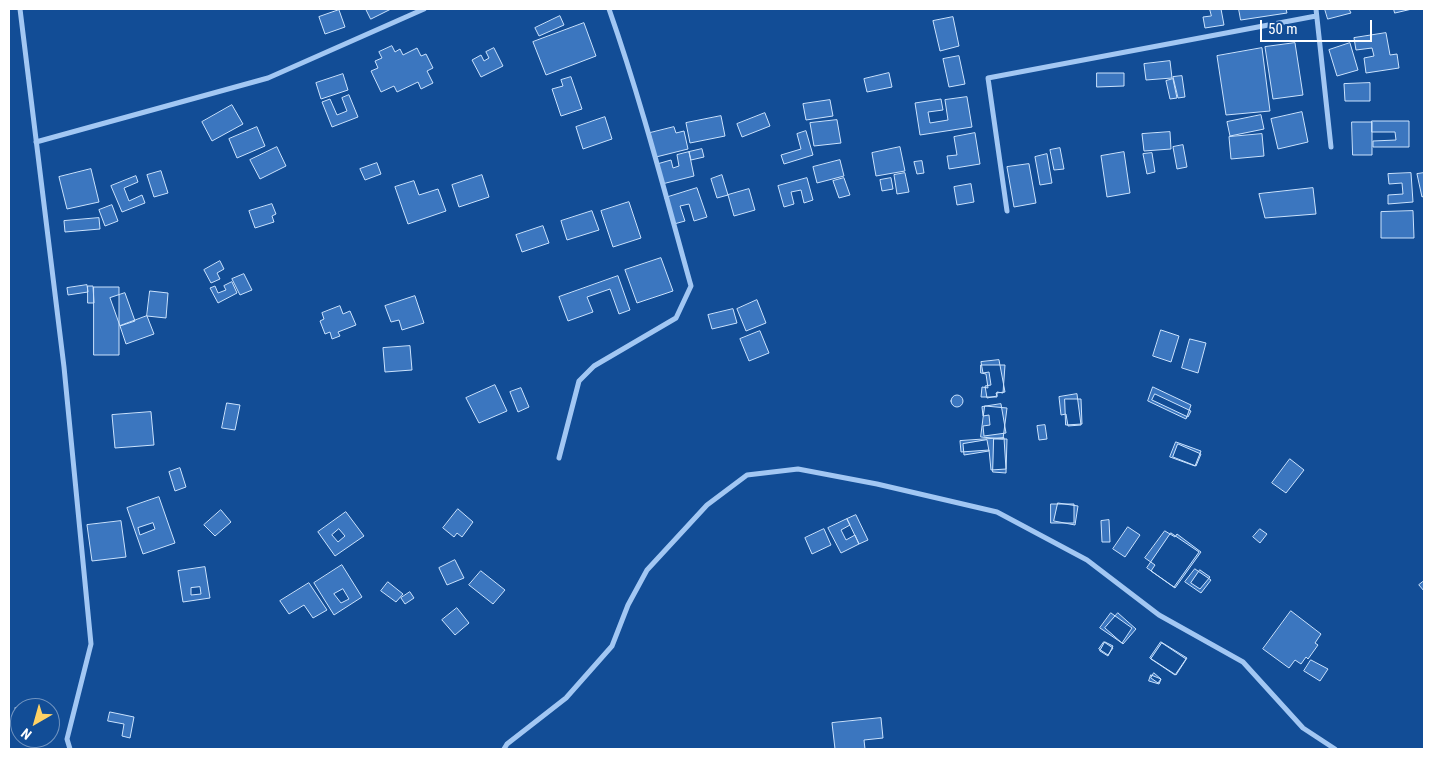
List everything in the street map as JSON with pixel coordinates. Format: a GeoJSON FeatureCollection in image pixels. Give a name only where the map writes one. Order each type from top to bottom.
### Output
{"type":"FeatureCollection","features":[{"type":"Feature","properties":{"kind":"street"},"geometry":{"type":"LineString","coordinates":[[20,9],[64,367],[91,644],[67,739],[70,749]]}},
{"type":"Feature","properties":{"kind":"street"},"geometry":{"type":"LineString","coordinates":[[36,142],[268,78],[424,9]]}},
{"type":"Feature","properties":{"kind":"street"},"geometry":{"type":"LineString","coordinates":[[559,458],[579,381],[594,366],[676,318],[691,286],[656,157],[626,57],[609,9]]}},
{"type":"Feature","properties":{"kind":"street"},"geometry":{"type":"LineString","coordinates":[[1316,9],[1331,147]]}},
{"type":"Feature","properties":{"kind":"street"},"geometry":{"type":"LineString","coordinates":[[1007,211],[988,78],[1316,16]]}},
{"type":"Feature","properties":{"kind":"street"},"geometry":{"type":"LineString","coordinates":[[504,749],[507,744],[566,698],[612,646],[628,605],[647,570],[707,506],[747,476],[798,469],[877,484],[997,512],[1087,560],[1159,615],[1243,662],[1303,728],[1334,749]]}},
{"type":"Feature","properties":{"kind":"building"},"geometry":{"type":"Polygon","coordinates":[[[366,9],[391,9],[371,19],[366,9]]]}},
{"type":"Feature","properties":{"kind":"building"},"geometry":{"type":"Polygon","coordinates":[[[1210,9],[1221,9],[1224,25],[1205,28],[1203,17],[1211,16],[1210,9]]]}},
{"type":"Feature","properties":{"kind":"building"},"geometry":{"type":"Polygon","coordinates":[[[1239,9],[1286,9],[1287,13],[1241,20],[1239,9]]]}},
{"type":"Feature","properties":{"kind":"building"},"geometry":{"type":"Polygon","coordinates":[[[1325,9],[1349,9],[1351,13],[1328,19],[1325,9]]]}},
{"type":"Feature","properties":{"kind":"building"},"geometry":{"type":"Polygon","coordinates":[[[1394,9],[1412,9],[1395,13],[1394,9]]]}},
{"type":"Feature","properties":{"kind":"building"},"geometry":{"type":"Polygon","coordinates":[[[339,10],[345,27],[325,34],[319,17],[339,10]]]}},
{"type":"Feature","properties":{"kind":"building"},"geometry":{"type":"Polygon","coordinates":[[[560,16],[564,25],[539,36],[535,28],[560,16]]]}},
{"type":"Feature","properties":{"kind":"building"},"geometry":{"type":"Polygon","coordinates":[[[953,17],[959,46],[940,51],[933,21],[953,17]]]}},
{"type":"Feature","properties":{"kind":"building"},"geometry":{"type":"Polygon","coordinates":[[[584,23],[596,56],[546,75],[533,42],[584,23]]]}},
{"type":"Feature","properties":{"kind":"building"},"geometry":{"type":"Polygon","coordinates":[[[1386,33],[1390,55],[1397,54],[1399,68],[1366,73],[1364,58],[1374,56],[1372,48],[1356,50],[1354,38],[1386,33]]]}},
{"type":"Feature","properties":{"kind":"building"},"geometry":{"type":"Polygon","coordinates":[[[1295,43],[1303,95],[1273,99],[1265,47],[1295,43]]]}},
{"type":"Feature","properties":{"kind":"building"},"geometry":{"type":"Polygon","coordinates":[[[1350,43],[1358,70],[1337,76],[1329,50],[1350,43]]]}},
{"type":"Feature","properties":{"kind":"building"},"geometry":{"type":"Polygon","coordinates":[[[392,46],[395,52],[400,49],[403,55],[417,48],[421,56],[426,54],[433,68],[427,71],[433,83],[421,89],[418,82],[397,92],[394,86],[381,92],[371,71],[378,68],[375,61],[382,58],[379,52],[392,46]]]}},
{"type":"Feature","properties":{"kind":"building"},"geometry":{"type":"Polygon","coordinates":[[[494,48],[503,66],[481,77],[472,60],[481,55],[484,61],[489,58],[486,52],[494,48]]]}},
{"type":"Feature","properties":{"kind":"building"},"geometry":{"type":"Polygon","coordinates":[[[1262,48],[1270,111],[1226,115],[1217,56],[1262,48]]]}},
{"type":"Feature","properties":{"kind":"building"},"geometry":{"type":"Polygon","coordinates":[[[959,56],[965,84],[949,87],[943,59],[959,56]]]}},
{"type":"Feature","properties":{"kind":"building"},"geometry":{"type":"Polygon","coordinates":[[[1170,61],[1172,78],[1146,80],[1144,64],[1170,61]]]}},
{"type":"Feature","properties":{"kind":"building"},"geometry":{"type":"Polygon","coordinates":[[[889,73],[892,87],[867,92],[864,79],[889,73]]]}},
{"type":"Feature","properties":{"kind":"building"},"geometry":{"type":"Polygon","coordinates":[[[1097,73],[1124,73],[1124,86],[1097,87],[1097,73]]]}},
{"type":"Feature","properties":{"kind":"building"},"geometry":{"type":"Polygon","coordinates":[[[343,74],[348,90],[321,99],[316,83],[343,74]]]}},
{"type":"Feature","properties":{"kind":"building"},"geometry":{"type":"Polygon","coordinates":[[[1182,76],[1185,97],[1178,98],[1173,77],[1182,76]]]}},
{"type":"Feature","properties":{"kind":"building"},"geometry":{"type":"Polygon","coordinates":[[[571,77],[582,109],[561,116],[552,89],[563,86],[561,80],[571,77]]]}},
{"type":"Feature","properties":{"kind":"building"},"geometry":{"type":"Polygon","coordinates":[[[1173,79],[1177,98],[1170,99],[1166,81],[1173,79]]]}},
{"type":"Feature","properties":{"kind":"building"},"geometry":{"type":"Polygon","coordinates":[[[1370,83],[1370,101],[1345,101],[1344,84],[1370,83]]]}},
{"type":"Feature","properties":{"kind":"building"},"geometry":{"type":"Polygon","coordinates":[[[349,95],[358,117],[332,127],[322,102],[330,99],[337,115],[347,111],[342,98],[349,95]]]}},
{"type":"Feature","properties":{"kind":"building"},"geometry":{"type":"Polygon","coordinates":[[[967,97],[972,127],[920,135],[915,103],[941,99],[943,110],[928,112],[930,123],[948,120],[945,100],[967,97]]]}},
{"type":"Feature","properties":{"kind":"building"},"geometry":{"type":"Polygon","coordinates":[[[830,100],[833,116],[806,120],[803,104],[830,100]]]}},
{"type":"Feature","properties":{"kind":"building"},"geometry":{"type":"Polygon","coordinates":[[[232,105],[243,124],[212,141],[202,122],[232,105]]]}},
{"type":"Feature","properties":{"kind":"building"},"geometry":{"type":"Polygon","coordinates":[[[1302,112],[1308,142],[1278,149],[1271,119],[1302,112]]]}},
{"type":"Feature","properties":{"kind":"building"},"geometry":{"type":"Polygon","coordinates":[[[765,113],[770,126],[742,137],[737,124],[765,113]]]}},
{"type":"Feature","properties":{"kind":"building"},"geometry":{"type":"Polygon","coordinates":[[[1261,115],[1264,129],[1230,136],[1227,122],[1261,115]]]}},
{"type":"Feature","properties":{"kind":"building"},"geometry":{"type":"Polygon","coordinates":[[[721,116],[725,136],[690,143],[686,123],[721,116]]]}},
{"type":"Feature","properties":{"kind":"building"},"geometry":{"type":"Polygon","coordinates":[[[605,117],[612,139],[583,149],[576,127],[605,117]]]}},
{"type":"Feature","properties":{"kind":"building"},"geometry":{"type":"Polygon","coordinates":[[[837,120],[841,143],[814,146],[810,123],[837,120]]]}},
{"type":"Feature","properties":{"kind":"building"},"geometry":{"type":"Polygon","coordinates":[[[1372,121],[1409,121],[1409,147],[1373,147],[1373,141],[1396,140],[1395,132],[1372,132],[1372,121]]]}},
{"type":"Feature","properties":{"kind":"building"},"geometry":{"type":"Polygon","coordinates":[[[1352,122],[1372,122],[1372,155],[1353,155],[1352,122]]]}},
{"type":"Feature","properties":{"kind":"building"},"geometry":{"type":"Polygon","coordinates":[[[257,127],[265,146],[237,158],[229,139],[257,127]]]}},
{"type":"Feature","properties":{"kind":"building"},"geometry":{"type":"Polygon","coordinates":[[[674,127],[676,133],[684,131],[688,149],[656,157],[650,133],[674,127]]]}},
{"type":"Feature","properties":{"kind":"building"},"geometry":{"type":"Polygon","coordinates":[[[806,131],[813,155],[784,164],[781,155],[801,149],[797,134],[806,131]]]}},
{"type":"Feature","properties":{"kind":"building"},"geometry":{"type":"Polygon","coordinates":[[[1170,132],[1171,149],[1144,151],[1142,134],[1170,132]]]}},
{"type":"Feature","properties":{"kind":"building"},"geometry":{"type":"Polygon","coordinates":[[[975,133],[980,164],[949,169],[947,156],[957,155],[954,137],[975,133]]]}},
{"type":"Feature","properties":{"kind":"building"},"geometry":{"type":"Polygon","coordinates":[[[1262,134],[1264,156],[1231,159],[1229,137],[1262,134]]]}},
{"type":"Feature","properties":{"kind":"building"},"geometry":{"type":"Polygon","coordinates":[[[1183,145],[1187,167],[1177,169],[1173,147],[1183,145]]]}},
{"type":"Feature","properties":{"kind":"building"},"geometry":{"type":"Polygon","coordinates":[[[277,147],[286,166],[260,179],[250,160],[277,147]]]}},
{"type":"Feature","properties":{"kind":"building"},"geometry":{"type":"Polygon","coordinates":[[[900,147],[905,171],[876,176],[872,153],[900,147]]]}},
{"type":"Feature","properties":{"kind":"building"},"geometry":{"type":"Polygon","coordinates":[[[1060,148],[1064,169],[1054,170],[1050,150],[1060,148]]]}},
{"type":"Feature","properties":{"kind":"building"},"geometry":{"type":"Polygon","coordinates":[[[702,149],[704,157],[691,160],[689,152],[702,149]]]}},
{"type":"Feature","properties":{"kind":"building"},"geometry":{"type":"Polygon","coordinates":[[[689,152],[694,176],[662,184],[657,164],[671,160],[673,168],[679,166],[677,155],[689,152]]]}},
{"type":"Feature","properties":{"kind":"building"},"geometry":{"type":"Polygon","coordinates":[[[1124,152],[1130,193],[1107,197],[1101,156],[1124,152]]]}},
{"type":"Feature","properties":{"kind":"building"},"geometry":{"type":"Polygon","coordinates":[[[1152,153],[1155,172],[1147,174],[1143,154],[1152,153]]]}},
{"type":"Feature","properties":{"kind":"building"},"geometry":{"type":"Polygon","coordinates":[[[1047,154],[1052,183],[1040,185],[1035,157],[1047,154]]]}},
{"type":"Feature","properties":{"kind":"building"},"geometry":{"type":"Polygon","coordinates":[[[840,160],[844,176],[817,183],[813,167],[840,160]]]}},
{"type":"Feature","properties":{"kind":"building"},"geometry":{"type":"Polygon","coordinates":[[[922,161],[924,173],[917,174],[914,162],[922,161]]]}},
{"type":"Feature","properties":{"kind":"building"},"geometry":{"type":"Polygon","coordinates":[[[377,163],[381,174],[365,180],[360,169],[377,163]]]}},
{"type":"Feature","properties":{"kind":"building"},"geometry":{"type":"Polygon","coordinates":[[[1029,164],[1036,203],[1014,207],[1007,167],[1029,164]]]}},
{"type":"Feature","properties":{"kind":"building"},"geometry":{"type":"Polygon","coordinates":[[[91,169],[99,202],[67,209],[59,177],[91,169]]]}},
{"type":"Feature","properties":{"kind":"building"},"geometry":{"type":"Polygon","coordinates":[[[161,171],[168,193],[154,197],[147,175],[161,171]]]}},
{"type":"Feature","properties":{"kind":"building"},"geometry":{"type":"Polygon","coordinates":[[[905,173],[909,192],[897,194],[894,175],[905,173]]]}},
{"type":"Feature","properties":{"kind":"building"},"geometry":{"type":"Polygon","coordinates":[[[1411,173],[1413,202],[1388,204],[1388,195],[1403,194],[1402,183],[1389,184],[1388,174],[1411,173]]]}},
{"type":"Feature","properties":{"kind":"building"},"geometry":{"type":"Polygon","coordinates":[[[1424,173],[1424,196],[1422,197],[1417,174],[1424,173]]]}},
{"type":"Feature","properties":{"kind":"building"},"geometry":{"type":"Polygon","coordinates":[[[482,175],[489,197],[459,207],[452,185],[482,175]]]}},
{"type":"Feature","properties":{"kind":"building"},"geometry":{"type":"Polygon","coordinates":[[[722,175],[728,195],[717,198],[711,179],[722,175]]]}},
{"type":"Feature","properties":{"kind":"building"},"geometry":{"type":"Polygon","coordinates":[[[136,176],[138,182],[124,188],[129,201],[142,195],[145,203],[122,212],[111,186],[136,176]]]}},
{"type":"Feature","properties":{"kind":"building"},"geometry":{"type":"Polygon","coordinates":[[[807,178],[813,200],[804,203],[801,190],[791,192],[794,204],[784,207],[778,186],[807,178]]]}},
{"type":"Feature","properties":{"kind":"building"},"geometry":{"type":"Polygon","coordinates":[[[844,178],[850,195],[839,198],[833,181],[844,178]]]}},
{"type":"Feature","properties":{"kind":"building"},"geometry":{"type":"Polygon","coordinates":[[[891,178],[893,189],[882,191],[880,180],[891,178]]]}},
{"type":"Feature","properties":{"kind":"building"},"geometry":{"type":"Polygon","coordinates":[[[414,181],[419,195],[438,189],[446,211],[408,224],[395,187],[414,181]]]}},
{"type":"Feature","properties":{"kind":"building"},"geometry":{"type":"Polygon","coordinates":[[[971,184],[974,202],[957,205],[954,187],[971,184]]]}},
{"type":"Feature","properties":{"kind":"building"},"geometry":{"type":"Polygon","coordinates":[[[697,188],[707,217],[694,221],[689,204],[680,206],[685,221],[674,224],[665,198],[697,188]]]}},
{"type":"Feature","properties":{"kind":"building"},"geometry":{"type":"Polygon","coordinates":[[[1313,188],[1316,214],[1265,218],[1259,194],[1313,188]]]}},
{"type":"Feature","properties":{"kind":"building"},"geometry":{"type":"Polygon","coordinates":[[[749,189],[755,210],[734,216],[728,195],[749,189]]]}},
{"type":"Feature","properties":{"kind":"building"},"geometry":{"type":"Polygon","coordinates":[[[629,202],[641,238],[613,247],[601,211],[629,202]]]}},
{"type":"Feature","properties":{"kind":"building"},"geometry":{"type":"Polygon","coordinates":[[[272,204],[276,214],[272,216],[274,222],[255,228],[249,211],[272,204]]]}},
{"type":"Feature","properties":{"kind":"building"},"geometry":{"type":"Polygon","coordinates":[[[112,205],[118,221],[105,226],[99,210],[112,205]]]}},
{"type":"Feature","properties":{"kind":"building"},"geometry":{"type":"Polygon","coordinates":[[[592,211],[599,230],[567,240],[561,221],[592,211]]]}},
{"type":"Feature","properties":{"kind":"building"},"geometry":{"type":"Polygon","coordinates":[[[1413,211],[1414,238],[1381,238],[1381,212],[1413,211]]]}},
{"type":"Feature","properties":{"kind":"building"},"geometry":{"type":"Polygon","coordinates":[[[99,218],[100,229],[65,232],[64,221],[99,218]]]}},
{"type":"Feature","properties":{"kind":"building"},"geometry":{"type":"Polygon","coordinates":[[[543,226],[549,243],[522,252],[516,235],[543,226]]]}},
{"type":"Feature","properties":{"kind":"building"},"geometry":{"type":"Polygon","coordinates":[[[661,258],[673,291],[637,303],[625,270],[661,258]]]}},
{"type":"Feature","properties":{"kind":"building"},"geometry":{"type":"Polygon","coordinates":[[[220,261],[224,269],[217,273],[220,279],[211,283],[204,270],[220,261]]]}},
{"type":"Feature","properties":{"kind":"building"},"geometry":{"type":"Polygon","coordinates":[[[244,274],[252,290],[240,295],[232,279],[244,274]]]}},
{"type":"Feature","properties":{"kind":"building"},"geometry":{"type":"Polygon","coordinates":[[[618,276],[630,310],[619,314],[610,289],[587,297],[593,312],[568,321],[559,297],[618,276]]]}},
{"type":"Feature","properties":{"kind":"building"},"geometry":{"type":"Polygon","coordinates":[[[232,282],[237,293],[218,303],[210,288],[215,286],[218,293],[226,290],[224,286],[232,282]]]}},
{"type":"Feature","properties":{"kind":"building"},"geometry":{"type":"Polygon","coordinates":[[[87,285],[88,292],[68,295],[67,288],[87,285]]]}},
{"type":"Feature","properties":{"kind":"building"},"geometry":{"type":"Polygon","coordinates":[[[88,286],[93,286],[94,303],[88,303],[88,286]]]}},
{"type":"Feature","properties":{"kind":"building"},"geometry":{"type":"Polygon","coordinates":[[[94,287],[119,287],[119,355],[94,355],[94,287]]]}},
{"type":"Feature","properties":{"kind":"building"},"geometry":{"type":"Polygon","coordinates":[[[150,291],[168,293],[166,318],[147,316],[150,291]]]}},
{"type":"Feature","properties":{"kind":"building"},"geometry":{"type":"Polygon","coordinates":[[[125,293],[135,321],[120,326],[110,298],[125,293]]]}},
{"type":"Feature","properties":{"kind":"building"},"geometry":{"type":"Polygon","coordinates":[[[415,296],[424,323],[402,330],[399,320],[391,322],[385,306],[415,296]]]}},
{"type":"Feature","properties":{"kind":"building"},"geometry":{"type":"Polygon","coordinates":[[[757,300],[766,323],[746,331],[737,309],[757,300]]]}},
{"type":"Feature","properties":{"kind":"building"},"geometry":{"type":"Polygon","coordinates":[[[340,306],[343,314],[350,311],[356,325],[338,332],[340,336],[332,339],[330,332],[325,334],[320,321],[324,319],[322,313],[340,306]]]}},
{"type":"Feature","properties":{"kind":"building"},"geometry":{"type":"Polygon","coordinates":[[[733,309],[737,323],[712,329],[708,315],[733,309]]]}},
{"type":"Feature","properties":{"kind":"building"},"geometry":{"type":"Polygon","coordinates":[[[147,316],[154,334],[126,344],[120,326],[147,316]]]}},
{"type":"Feature","properties":{"kind":"building"},"geometry":{"type":"Polygon","coordinates":[[[1161,330],[1179,336],[1171,362],[1153,356],[1161,330]]]}},
{"type":"Feature","properties":{"kind":"building"},"geometry":{"type":"Polygon","coordinates":[[[760,331],[769,353],[749,361],[740,339],[760,331]]]}},
{"type":"Feature","properties":{"kind":"building"},"geometry":{"type":"Polygon","coordinates":[[[1190,339],[1206,343],[1198,373],[1182,368],[1190,339]]]}},
{"type":"Feature","properties":{"kind":"building"},"geometry":{"type":"Polygon","coordinates":[[[410,346],[412,370],[385,372],[383,348],[410,346]]]}},
{"type":"Feature","properties":{"kind":"building"},"geometry":{"type":"Polygon","coordinates":[[[999,360],[1005,392],[996,393],[997,396],[987,398],[985,386],[991,385],[989,372],[983,373],[981,362],[999,360]]]}},
{"type":"Feature","properties":{"kind":"building"},"geometry":{"type":"Polygon","coordinates":[[[981,365],[1005,365],[1003,393],[997,392],[997,397],[981,397],[982,387],[988,388],[986,374],[981,373],[981,365]]]}},
{"type":"Feature","properties":{"kind":"building"},"geometry":{"type":"Polygon","coordinates":[[[495,385],[507,411],[479,423],[466,398],[495,385]]]}},
{"type":"Feature","properties":{"kind":"building"},"geometry":{"type":"Polygon","coordinates":[[[1153,387],[1191,405],[1186,419],[1148,401],[1153,387]]]}},
{"type":"Feature","properties":{"kind":"building"},"geometry":{"type":"Polygon","coordinates":[[[521,388],[529,407],[518,412],[510,392],[521,388]]]}},
{"type":"Feature","properties":{"kind":"building"},"geometry":{"type":"Polygon","coordinates":[[[1077,394],[1081,425],[1068,426],[1066,414],[1061,415],[1059,397],[1077,394]]]}},
{"type":"Feature","properties":{"kind":"building"},"geometry":{"type":"Polygon","coordinates":[[[1155,394],[1191,411],[1188,417],[1152,400],[1155,394]]]}},
{"type":"Feature","properties":{"kind":"building"},"geometry":{"type":"Polygon","coordinates":[[[955,395],[959,395],[963,401],[959,407],[955,407],[951,403],[951,399],[955,395]]]}},
{"type":"Feature","properties":{"kind":"building"},"geometry":{"type":"Polygon","coordinates":[[[1065,399],[1081,399],[1082,424],[1066,425],[1065,399]]]}},
{"type":"Feature","properties":{"kind":"building"},"geometry":{"type":"Polygon","coordinates":[[[227,403],[240,405],[235,430],[222,428],[227,403]]]}},
{"type":"Feature","properties":{"kind":"building"},"geometry":{"type":"Polygon","coordinates":[[[1001,404],[1006,433],[984,436],[983,426],[990,425],[989,415],[983,416],[982,407],[1001,404]]]}},
{"type":"Feature","properties":{"kind":"building"},"geometry":{"type":"Polygon","coordinates":[[[985,406],[1007,408],[1003,439],[981,437],[985,406]]]}},
{"type":"Feature","properties":{"kind":"building"},"geometry":{"type":"Polygon","coordinates":[[[151,412],[154,445],[115,448],[112,415],[151,412]]]}},
{"type":"Feature","properties":{"kind":"building"},"geometry":{"type":"Polygon","coordinates":[[[1045,425],[1047,439],[1039,440],[1037,426],[1045,425]]]}},
{"type":"Feature","properties":{"kind":"building"},"geometry":{"type":"Polygon","coordinates":[[[1004,438],[1006,469],[991,470],[989,450],[961,452],[960,441],[1004,438]]]}},
{"type":"Feature","properties":{"kind":"building"},"geometry":{"type":"Polygon","coordinates":[[[994,439],[1007,439],[1006,473],[993,472],[994,439]]]}},
{"type":"Feature","properties":{"kind":"building"},"geometry":{"type":"Polygon","coordinates":[[[987,440],[989,451],[964,455],[963,444],[987,440]]]}},
{"type":"Feature","properties":{"kind":"building"},"geometry":{"type":"Polygon","coordinates":[[[1176,442],[1201,451],[1195,466],[1170,457],[1176,442]]]}},
{"type":"Feature","properties":{"kind":"building"},"geometry":{"type":"Polygon","coordinates":[[[1178,444],[1201,454],[1196,466],[1173,457],[1178,444]]]}},
{"type":"Feature","properties":{"kind":"building"},"geometry":{"type":"Polygon","coordinates":[[[1290,459],[1304,470],[1286,493],[1272,483],[1290,459]]]}},
{"type":"Feature","properties":{"kind":"building"},"geometry":{"type":"Polygon","coordinates":[[[180,468],[186,487],[175,491],[169,472],[180,468]]]}},
{"type":"Feature","properties":{"kind":"building"},"geometry":{"type":"Polygon","coordinates":[[[159,497],[175,543],[143,554],[127,508],[159,497]],[[153,523],[138,528],[140,535],[155,529],[153,523]]]}},
{"type":"Feature","properties":{"kind":"building"},"geometry":{"type":"Polygon","coordinates":[[[1058,503],[1078,506],[1075,525],[1054,521],[1058,503]]]}},
{"type":"Feature","properties":{"kind":"building"},"geometry":{"type":"Polygon","coordinates":[[[1051,504],[1074,504],[1074,523],[1051,523],[1051,504]]]}},
{"type":"Feature","properties":{"kind":"building"},"geometry":{"type":"Polygon","coordinates":[[[458,509],[473,522],[462,537],[457,533],[454,537],[443,528],[458,509]]]}},
{"type":"Feature","properties":{"kind":"building"},"geometry":{"type":"Polygon","coordinates":[[[221,510],[231,522],[215,536],[204,525],[221,510]]]}},
{"type":"Feature","properties":{"kind":"building"},"geometry":{"type":"Polygon","coordinates":[[[346,512],[364,536],[335,556],[318,532],[346,512]],[[339,529],[332,535],[338,542],[345,536],[339,529]]]}},
{"type":"Feature","properties":{"kind":"building"},"geometry":{"type":"Polygon","coordinates":[[[856,515],[868,540],[859,544],[847,519],[856,515]]]}},
{"type":"Feature","properties":{"kind":"building"},"geometry":{"type":"Polygon","coordinates":[[[847,519],[850,525],[841,530],[846,540],[855,535],[859,544],[841,553],[828,528],[847,519]]]}},
{"type":"Feature","properties":{"kind":"building"},"geometry":{"type":"Polygon","coordinates":[[[1109,520],[1110,542],[1102,542],[1101,521],[1109,520]]]}},
{"type":"Feature","properties":{"kind":"building"},"geometry":{"type":"Polygon","coordinates":[[[121,521],[126,557],[92,561],[87,525],[121,521]]]}},
{"type":"Feature","properties":{"kind":"building"},"geometry":{"type":"Polygon","coordinates":[[[1128,527],[1140,535],[1125,557],[1113,549],[1128,527]]]}},
{"type":"Feature","properties":{"kind":"building"},"geometry":{"type":"Polygon","coordinates":[[[824,529],[831,545],[812,554],[805,538],[824,529]]]}},
{"type":"Feature","properties":{"kind":"building"},"geometry":{"type":"Polygon","coordinates":[[[1260,529],[1267,534],[1260,543],[1253,537],[1260,529]]]}},
{"type":"Feature","properties":{"kind":"building"},"geometry":{"type":"Polygon","coordinates":[[[1165,531],[1175,537],[1177,534],[1201,552],[1175,588],[1151,571],[1155,565],[1145,558],[1165,531]]]}},
{"type":"Feature","properties":{"kind":"building"},"geometry":{"type":"Polygon","coordinates":[[[1171,533],[1199,552],[1174,587],[1147,568],[1171,533]]]}},
{"type":"Feature","properties":{"kind":"building"},"geometry":{"type":"Polygon","coordinates":[[[455,560],[464,578],[447,585],[439,568],[455,560]]]}},
{"type":"Feature","properties":{"kind":"building"},"geometry":{"type":"Polygon","coordinates":[[[342,565],[362,597],[334,615],[314,583],[342,565]],[[343,589],[334,594],[341,603],[349,599],[343,589]]]}},
{"type":"Feature","properties":{"kind":"building"},"geometry":{"type":"Polygon","coordinates":[[[205,567],[210,598],[183,602],[178,571],[205,567]],[[200,587],[191,588],[191,595],[201,594],[200,587]]]}},
{"type":"Feature","properties":{"kind":"building"},"geometry":{"type":"Polygon","coordinates":[[[1195,569],[1211,580],[1201,593],[1185,582],[1195,569]]]}},
{"type":"Feature","properties":{"kind":"building"},"geometry":{"type":"Polygon","coordinates":[[[1200,570],[1210,577],[1200,589],[1191,583],[1200,570]]]}},
{"type":"Feature","properties":{"kind":"building"},"geometry":{"type":"Polygon","coordinates":[[[481,571],[505,590],[493,604],[469,585],[481,571]]]}},
{"type":"Feature","properties":{"kind":"building"},"geometry":{"type":"Polygon","coordinates":[[[1424,581],[1424,591],[1419,585],[1424,581]]]}},
{"type":"Feature","properties":{"kind":"building"},"geometry":{"type":"Polygon","coordinates":[[[388,582],[403,594],[396,602],[381,591],[388,582]]]}},
{"type":"Feature","properties":{"kind":"building"},"geometry":{"type":"Polygon","coordinates":[[[309,583],[327,610],[313,618],[304,605],[289,614],[280,601],[309,583]]]}},
{"type":"Feature","properties":{"kind":"building"},"geometry":{"type":"Polygon","coordinates":[[[410,592],[414,598],[405,604],[401,598],[410,592]]]}},
{"type":"Feature","properties":{"kind":"building"},"geometry":{"type":"Polygon","coordinates":[[[457,608],[469,623],[455,635],[442,620],[457,608]]]}},
{"type":"Feature","properties":{"kind":"building"},"geometry":{"type":"Polygon","coordinates":[[[1291,611],[1321,634],[1315,643],[1318,645],[1308,659],[1306,657],[1301,664],[1295,660],[1289,668],[1263,649],[1291,611]]]}},
{"type":"Feature","properties":{"kind":"building"},"geometry":{"type":"Polygon","coordinates":[[[1111,613],[1132,628],[1122,643],[1100,628],[1111,613]]]}},
{"type":"Feature","properties":{"kind":"building"},"geometry":{"type":"Polygon","coordinates":[[[1118,613],[1136,629],[1123,644],[1105,628],[1118,613]]]}},
{"type":"Feature","properties":{"kind":"building"},"geometry":{"type":"Polygon","coordinates":[[[1104,642],[1113,648],[1108,655],[1099,649],[1104,642]]]}},
{"type":"Feature","properties":{"kind":"building"},"geometry":{"type":"Polygon","coordinates":[[[1105,642],[1113,646],[1108,656],[1100,651],[1105,642]]]}},
{"type":"Feature","properties":{"kind":"building"},"geometry":{"type":"Polygon","coordinates":[[[1161,642],[1187,658],[1176,675],[1150,658],[1161,642]]]}},
{"type":"Feature","properties":{"kind":"building"},"geometry":{"type":"Polygon","coordinates":[[[1162,643],[1186,659],[1175,675],[1151,659],[1162,643]]]}},
{"type":"Feature","properties":{"kind":"building"},"geometry":{"type":"Polygon","coordinates":[[[1311,660],[1328,669],[1320,681],[1304,671],[1311,660]]]}},
{"type":"Feature","properties":{"kind":"building"},"geometry":{"type":"Polygon","coordinates":[[[1154,673],[1161,679],[1158,683],[1151,678],[1154,673]]]}},
{"type":"Feature","properties":{"kind":"building"},"geometry":{"type":"Polygon","coordinates":[[[1151,675],[1161,679],[1159,684],[1149,681],[1151,675]]]}},
{"type":"Feature","properties":{"kind":"building"},"geometry":{"type":"Polygon","coordinates":[[[110,712],[134,717],[130,738],[122,736],[124,724],[108,721],[110,712]]]}},
{"type":"Feature","properties":{"kind":"building"},"geometry":{"type":"Polygon","coordinates":[[[881,718],[883,738],[864,740],[865,749],[835,749],[832,723],[881,718]]]}}]}
